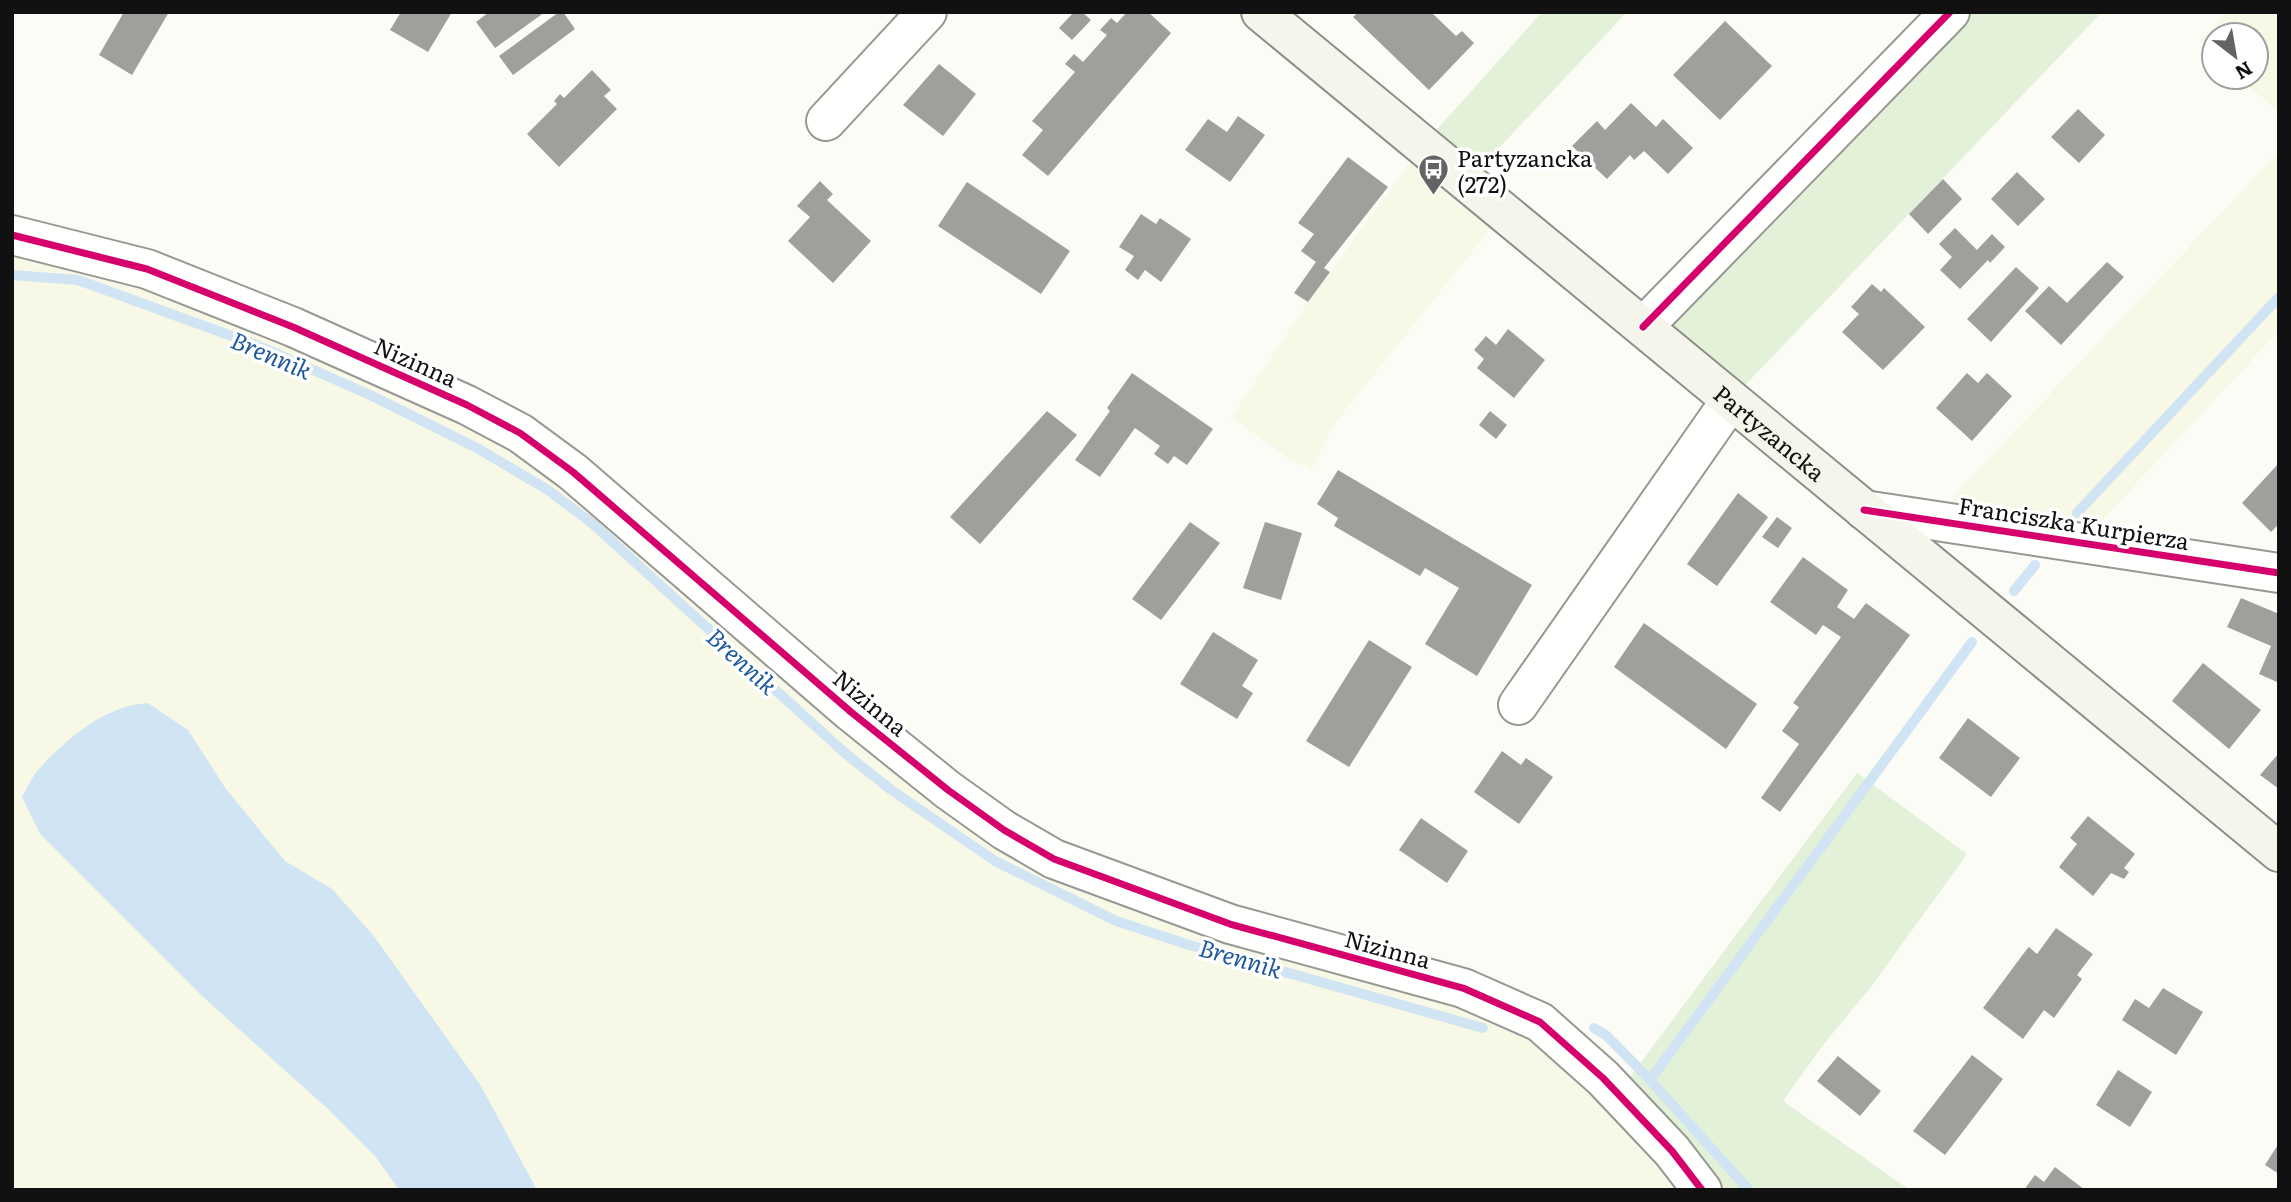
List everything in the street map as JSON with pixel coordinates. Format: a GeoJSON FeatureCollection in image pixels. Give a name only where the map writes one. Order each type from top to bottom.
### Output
{"type":"FeatureCollection","features":[{"type":"Feature","properties":{"kind":"main road","name":"Partyzancka"},"geometry":{"type":"LineString","coordinates":[[1262,12],[2279,852]]}},
{"type":"Feature","properties":{"kind":"street"},"geometry":{"type":"LineString","coordinates":[[825,121],[927,12]]}},
{"type":"Feature","properties":{"kind":"street"},"geometry":{"type":"LineString","coordinates":[[1643,327],[1950,12]]}},
{"type":"Feature","properties":{"kind":"street","name":"Nizinna"},"geometry":{"type":"LineString","coordinates":[[12,235],[148,269],[293,327],[467,405],[520,433],[573,472],[851,712],[948,790],[1004,830],[1054,859],[1230,924],[1463,988],[1541,1022],[1603,1077],[1672,1151],[1702,1190]]}},
{"type":"Feature","properties":{"kind":"street"},"geometry":{"type":"LineString","coordinates":[[1518,705],[1731,400]]}},
{"type":"Feature","properties":{"kind":"street","name":"Franciszka Kurpierza"},"geometry":{"type":"LineString","coordinates":[[1864,510],[2279,573]]}},
{"type":"Feature","properties":{"kind":"green space"},"geometry":{"type":"Polygon","coordinates":[[[1542,12],[1627,12],[1467,182],[1423,145],[1542,12]]]}},
{"type":"Feature","properties":{"kind":"green space"},"geometry":{"type":"Polygon","coordinates":[[[1949,12],[2102,12],[1731,400],[1643,327],[1949,12]]]}},
{"type":"Feature","properties":{"kind":"green space"},"geometry":{"type":"Polygon","coordinates":[[[2227,12],[2279,12],[2279,113],[2255,91],[2270,91],[2270,21],[2219,21],[2227,12]]]}},
{"type":"Feature","properties":{"kind":"green space"},"geometry":{"type":"Polygon","coordinates":[[[1423,145],[1504,212],[1332,427],[1312,469],[1287,457],[1231,417],[1308,302],[1423,145]]]}},
{"type":"Feature","properties":{"kind":"green space"},"geometry":{"type":"Polygon","coordinates":[[[2279,152],[2279,331],[2092,531],[1934,521],[1961,488],[2279,152]]]}},
{"type":"Feature","properties":{"kind":"green space"},"geometry":{"type":"Polygon","coordinates":[[[12,235],[467,405],[1004,830],[1540,1022],[1702,1190],[537,1190],[481,1086],[332,889],[285,861],[226,789],[188,730],[148,703],[136,704],[22,797],[40,834],[202,996],[329,1110],[375,1156],[399,1190],[12,1190],[12,235]]]}},
{"type":"Feature","properties":{"kind":"green space"},"geometry":{"type":"Polygon","coordinates":[[[1857,773],[1967,854],[1874,983],[1824,1044],[1783,1101],[1910,1190],[1702,1190],[1618,1093],[1857,773]]]}},
{"type":"Feature","properties":{"kind":"water"},"geometry":{"type":"Polygon","coordinates":[[[148,703],[188,730],[226,789],[285,861],[332,889],[373,935],[481,1086],[537,1190],[399,1190],[375,1156],[329,1110],[202,996],[40,834],[22,797],[39,769],[74,735],[102,717],[132,705],[148,703]]]}},
{"type":"Feature","properties":{"kind":"building"},"geometry":{"type":"Polygon","coordinates":[[[124,12],[169,12],[132,75],[99,55],[124,12]]]}},
{"type":"Feature","properties":{"kind":"building"},"geometry":{"type":"Polygon","coordinates":[[[401,12],[452,12],[428,52],[390,30],[401,12]]]}},
{"type":"Feature","properties":{"kind":"building"},"geometry":{"type":"Polygon","coordinates":[[[489,12],[545,12],[495,48],[476,22],[489,12]]]}},
{"type":"Feature","properties":{"kind":"building"},"geometry":{"type":"Polygon","coordinates":[[[559,12],[563,12],[575,29],[513,75],[499,56],[559,12]]]}},
{"type":"Feature","properties":{"kind":"building"},"geometry":{"type":"Polygon","coordinates":[[[1074,12],[1082,12],[1091,20],[1072,40],[1059,28],[1074,12]]]}},
{"type":"Feature","properties":{"kind":"building"},"geometry":{"type":"Polygon","coordinates":[[[1127,12],[1148,12],[1171,33],[1048,176],[1022,155],[1043,130],[1032,121],[1075,72],[1065,64],[1074,54],[1083,62],[1107,35],[1100,30],[1111,18],[1117,23],[1127,12]]]}},
{"type":"Feature","properties":{"kind":"building"},"geometry":{"type":"Polygon","coordinates":[[[1358,12],[1431,12],[1456,36],[1462,31],[1474,43],[1429,90],[1353,17],[1358,12]]]}},
{"type":"Feature","properties":{"kind":"building"},"geometry":{"type":"Polygon","coordinates":[[[1725,21],[1772,66],[1720,120],[1673,75],[1725,21]]]}},
{"type":"Feature","properties":{"kind":"building"},"geometry":{"type":"Polygon","coordinates":[[[939,64],[976,94],[943,136],[903,105],[939,64]]]}},
{"type":"Feature","properties":{"kind":"building"},"geometry":{"type":"Polygon","coordinates":[[[592,70],[611,90],[604,96],[617,109],[559,167],[527,134],[557,104],[554,101],[560,94],[564,98],[592,70]]]}},
{"type":"Feature","properties":{"kind":"building"},"geometry":{"type":"Polygon","coordinates":[[[1631,103],[1656,127],[1663,119],[1693,148],[1668,174],[1644,151],[1634,160],[1630,155],[1607,179],[1572,146],[1597,121],[1605,130],[1631,103]]]}},
{"type":"Feature","properties":{"kind":"building"},"geometry":{"type":"Polygon","coordinates":[[[2078,109],[2105,135],[2079,163],[2051,137],[2078,109]]]}},
{"type":"Feature","properties":{"kind":"building"},"geometry":{"type":"Polygon","coordinates":[[[1238,116],[1265,135],[1230,182],[1185,150],[1208,119],[1227,132],[1238,116]]]}},
{"type":"Feature","properties":{"kind":"building"},"geometry":{"type":"Polygon","coordinates":[[[1348,157],[1388,187],[1324,268],[1330,272],[1308,302],[1294,293],[1316,262],[1301,251],[1314,234],[1298,223],[1348,157]]]}},
{"type":"Feature","properties":{"kind":"building"},"geometry":{"type":"Polygon","coordinates":[[[2017,172],[2045,199],[2018,226],[1991,199],[2017,172]]]}},
{"type":"Feature","properties":{"kind":"building"},"geometry":{"type":"Polygon","coordinates":[[[1943,179],[1962,199],[1928,234],[1909,214],[1943,179]]]}},
{"type":"Feature","properties":{"kind":"building"},"geometry":{"type":"Polygon","coordinates":[[[820,181],[833,194],[827,200],[871,241],[833,283],[788,241],[810,217],[797,206],[820,181]]]}},
{"type":"Feature","properties":{"kind":"building"},"geometry":{"type":"Polygon","coordinates":[[[967,182],[1070,251],[1041,294],[938,226],[967,182]]]}},
{"type":"Feature","properties":{"kind":"building"},"geometry":{"type":"Polygon","coordinates":[[[1141,214],[1156,224],[1160,218],[1191,239],[1161,282],[1145,270],[1138,280],[1125,270],[1134,256],[1119,247],[1141,214]]]}},
{"type":"Feature","properties":{"kind":"building"},"geometry":{"type":"Polygon","coordinates":[[[1955,228],[1977,250],[1992,234],[2005,247],[1960,289],[1940,270],[1952,257],[1939,244],[1955,228]]]}},
{"type":"Feature","properties":{"kind":"building"},"geometry":{"type":"Polygon","coordinates":[[[2107,262],[2124,277],[2061,345],[2025,311],[2049,286],[2067,303],[2107,262]]]}},
{"type":"Feature","properties":{"kind":"building"},"geometry":{"type":"Polygon","coordinates":[[[2016,267],[2039,288],[1991,342],[1967,319],[2016,267]]]}},
{"type":"Feature","properties":{"kind":"building"},"geometry":{"type":"Polygon","coordinates":[[[1872,284],[1881,292],[1884,288],[1925,327],[1883,370],[1842,332],[1859,314],[1851,307],[1872,284]]]}},
{"type":"Feature","properties":{"kind":"building"},"geometry":{"type":"Polygon","coordinates":[[[1508,329],[1545,360],[1514,398],[1477,368],[1484,359],[1474,350],[1486,336],[1496,345],[1508,329]]]}},
{"type":"Feature","properties":{"kind":"building"},"geometry":{"type":"Polygon","coordinates":[[[1132,373],[1213,429],[1187,465],[1174,456],[1168,464],[1154,454],[1160,446],[1135,428],[1100,477],[1075,460],[1110,411],[1107,408],[1132,373]]]}},
{"type":"Feature","properties":{"kind":"building"},"geometry":{"type":"Polygon","coordinates":[[[1967,373],[1978,383],[1987,373],[2012,396],[1972,441],[1936,408],[1967,373]]]}},
{"type":"Feature","properties":{"kind":"building"},"geometry":{"type":"Polygon","coordinates":[[[1047,411],[1077,435],[980,544],[950,517],[1047,411]]]}},
{"type":"Feature","properties":{"kind":"building"},"geometry":{"type":"Polygon","coordinates":[[[1490,411],[1507,425],[1496,439],[1479,425],[1490,411]]]}},
{"type":"Feature","properties":{"kind":"building"},"geometry":{"type":"Polygon","coordinates":[[[2279,463],[2279,524],[2271,532],[2242,503],[2279,463]]]}},
{"type":"Feature","properties":{"kind":"building"},"geometry":{"type":"Polygon","coordinates":[[[1338,470],[1532,585],[1477,676],[1425,644],[1459,588],[1425,568],[1420,576],[1334,526],[1338,518],[1317,504],[1338,470]]]}},
{"type":"Feature","properties":{"kind":"building"},"geometry":{"type":"Polygon","coordinates":[[[1738,493],[1768,517],[1717,586],[1687,564],[1738,493]]]}},
{"type":"Feature","properties":{"kind":"building"},"geometry":{"type":"Polygon","coordinates":[[[1777,517],[1792,528],[1778,548],[1762,537],[1777,517]]]}},
{"type":"Feature","properties":{"kind":"building"},"geometry":{"type":"Polygon","coordinates":[[[1190,522],[1220,543],[1161,620],[1132,599],[1190,522]]]}},
{"type":"Feature","properties":{"kind":"building"},"geometry":{"type":"Polygon","coordinates":[[[1265,522],[1302,533],[1281,600],[1243,588],[1265,522]]]}},
{"type":"Feature","properties":{"kind":"building"},"geometry":{"type":"Polygon","coordinates":[[[1803,557],[1848,590],[1837,607],[1854,619],[1866,603],[1910,635],[1780,812],[1761,798],[1799,744],[1782,731],[1799,707],[1793,703],[1841,637],[1823,625],[1816,635],[1770,602],[1803,557]]]}},
{"type":"Feature","properties":{"kind":"building"},"geometry":{"type":"Polygon","coordinates":[[[2241,598],[2279,614],[2277,682],[2259,674],[2271,646],[2227,627],[2241,598]]]}},
{"type":"Feature","properties":{"kind":"building"},"geometry":{"type":"Polygon","coordinates":[[[1644,623],[1757,704],[1726,749],[1614,667],[1644,623]]]}},
{"type":"Feature","properties":{"kind":"building"},"geometry":{"type":"Polygon","coordinates":[[[1213,632],[1258,660],[1242,686],[1253,693],[1237,719],[1180,684],[1213,632]]]}},
{"type":"Feature","properties":{"kind":"building"},"geometry":{"type":"Polygon","coordinates":[[[1369,640],[1412,667],[1349,767],[1306,741],[1369,640]]]}},
{"type":"Feature","properties":{"kind":"building"},"geometry":{"type":"Polygon","coordinates":[[[2203,663],[2261,710],[2229,749],[2172,701],[2203,663]]]}},
{"type":"Feature","properties":{"kind":"building"},"geometry":{"type":"Polygon","coordinates":[[[1968,718],[2020,758],[1991,797],[1939,758],[1968,718]]]}},
{"type":"Feature","properties":{"kind":"building"},"geometry":{"type":"Polygon","coordinates":[[[1502,751],[1521,765],[1526,758],[1553,777],[1519,824],[1474,792],[1502,751]]]}},
{"type":"Feature","properties":{"kind":"building"},"geometry":{"type":"Polygon","coordinates":[[[2279,753],[2279,789],[2260,775],[2279,753]]]}},
{"type":"Feature","properties":{"kind":"building"},"geometry":{"type":"Polygon","coordinates":[[[2088,816],[2135,854],[2124,868],[2129,872],[2124,879],[2111,873],[2093,896],[2059,867],[2077,844],[2070,838],[2088,816]]]}},
{"type":"Feature","properties":{"kind":"building"},"geometry":{"type":"Polygon","coordinates":[[[1421,818],[1468,851],[1447,883],[1399,850],[1421,818]]]}},
{"type":"Feature","properties":{"kind":"building"},"geometry":{"type":"Polygon","coordinates":[[[2056,928],[2093,954],[2077,975],[2082,979],[2054,1018],[2044,1010],[2023,1039],[1983,1008],[2027,949],[2029,947],[2037,954],[2056,928]]]}},
{"type":"Feature","properties":{"kind":"building"},"geometry":{"type":"Polygon","coordinates":[[[2163,988],[2203,1012],[2176,1055],[2122,1020],[2135,999],[2149,1008],[2163,988]]]}},
{"type":"Feature","properties":{"kind":"building"},"geometry":{"type":"Polygon","coordinates":[[[1972,1055],[2003,1079],[1945,1155],[1913,1131],[1972,1055]]]}},
{"type":"Feature","properties":{"kind":"building"},"geometry":{"type":"Polygon","coordinates":[[[1838,1056],[1881,1091],[1860,1116],[1817,1081],[1838,1056]]]}},
{"type":"Feature","properties":{"kind":"building"},"geometry":{"type":"Polygon","coordinates":[[[2118,1070],[2152,1092],[2130,1127],[2096,1105],[2118,1070]]]}},
{"type":"Feature","properties":{"kind":"building"},"geometry":{"type":"Polygon","coordinates":[[[2279,1143],[2279,1174],[2265,1165],[2279,1143]]]}},
{"type":"Feature","properties":{"kind":"building"},"geometry":{"type":"Polygon","coordinates":[[[2055,1167],[2085,1190],[2024,1190],[2035,1175],[2044,1182],[2055,1167]]]}},
{"type":"Feature","properties":{"kind":"waterway","name":"Brennik"},"geometry":{"type":"LineString","coordinates":[[12,275],[78,280],[259,346],[370,395],[477,448],[548,490],[593,524],[846,754],[890,789],[995,861],[1116,921],[1186,944],[1483,1028]]}},
{"type":"Feature","properties":{"kind":"waterway"},"geometry":{"type":"LineString","coordinates":[[2077,513],[2279,297]]}},
{"type":"Feature","properties":{"kind":"waterway"},"geometry":{"type":"LineString","coordinates":[[2014,591],[2035,565]]}},
{"type":"Feature","properties":{"kind":"waterway"},"geometry":{"type":"LineString","coordinates":[[1650,1080],[1972,642]]}},
{"type":"Feature","properties":{"kind":"waterway","name":"Brennik"},"geometry":{"type":"LineString","coordinates":[[1594,1028],[1607,1036],[1650,1080],[1749,1190]]}},
{"type":"Feature","properties":{"kind":"cycle path"},"geometry":{"type":"LineString","coordinates":[[1643,327],[1950,12]]}},
{"type":"Feature","properties":{"kind":"cycle path"},"geometry":{"type":"LineString","coordinates":[[12,235],[147,269],[293,327],[467,405],[520,433],[573,472],[851,712],[948,790],[1004,830],[1054,859],[1230,924],[1463,988],[1540,1022],[1603,1078],[1672,1151],[1702,1190]]}},
{"type":"Feature","properties":{"kind":"cycle path"},"geometry":{"type":"LineString","coordinates":[[1864,510],[2279,573]]}},
{"type":"Feature","properties":{"kind":"place","name":"Partyzancka (272)"},"geometry":{"type":"Point","coordinates":[1434,197]}}]}
